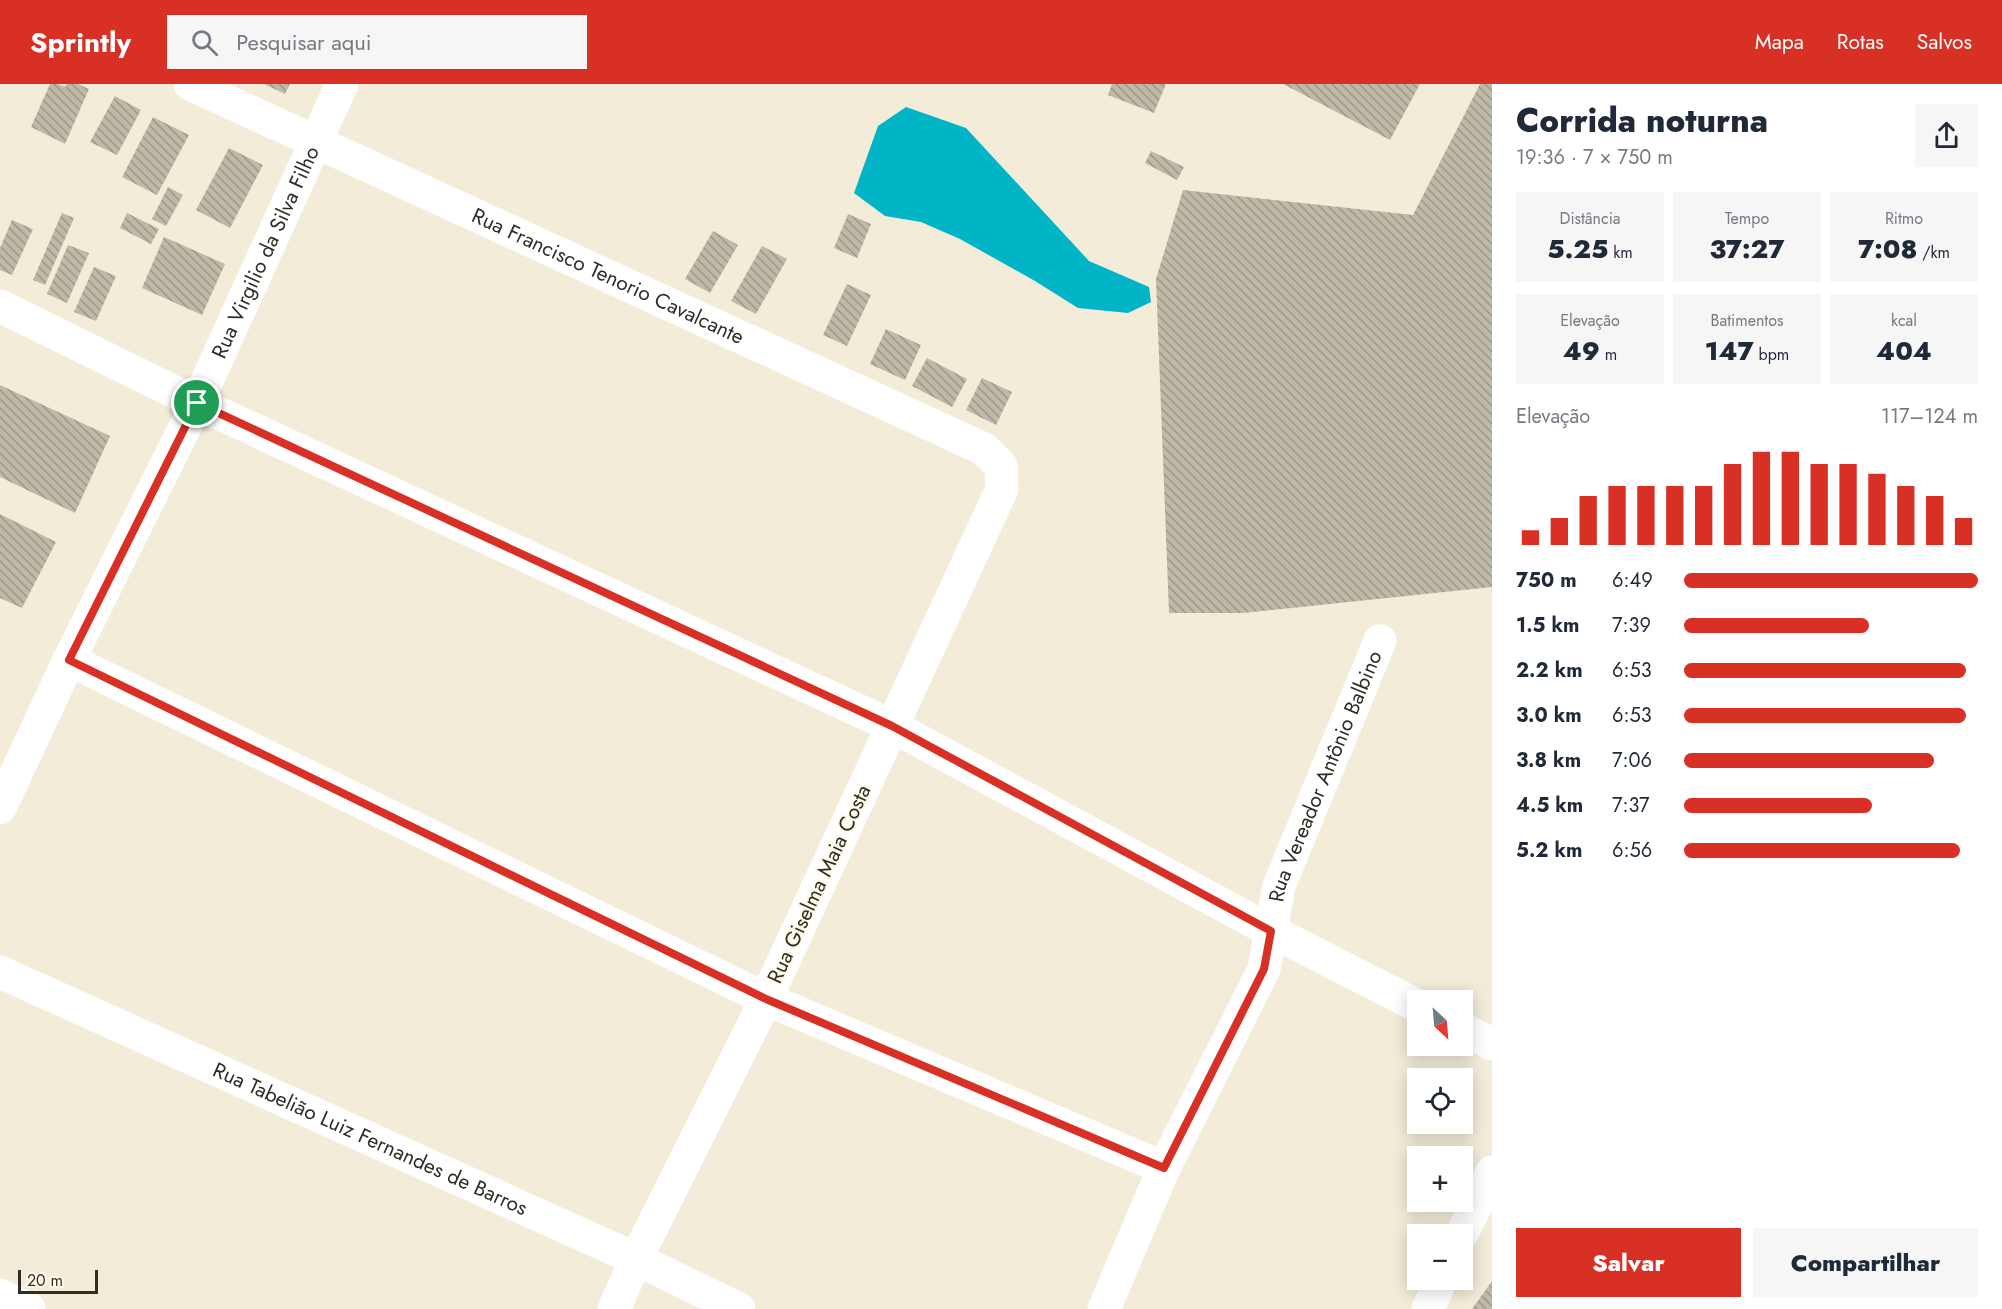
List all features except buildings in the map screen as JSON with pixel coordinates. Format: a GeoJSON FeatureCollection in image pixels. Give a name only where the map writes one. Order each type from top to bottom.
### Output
{"type":"FeatureCollection","features":[{"type":"Feature","properties":{"kind":"street","name":"Rua Francisco Tenorio Cavalcante"},"geometry":{"type":"LineString","coordinates":[[190,84],[984,449],[1001,466],[1002,489]]}},
{"type":"Feature","properties":{"kind":"street","name":"Rua Virgilio da Silva Filho"},"geometry":{"type":"LineString","coordinates":[[0,808],[69,660],[197,403],[342,84]]}},
{"type":"Feature","properties":{"kind":"street"},"geometry":{"type":"LineString","coordinates":[[0,306],[197,403],[892,726],[1271,931],[1407,1000]]}},
{"type":"Feature","properties":{"kind":"street","name":"Rua Giselma Maia Costa"},"geometry":{"type":"LineString","coordinates":[[614,1309],[636,1259],[766,999],[1002,489]]}},
{"type":"Feature","properties":{"kind":"street","name":"Rua Vereador Antônio Balbino"},"geometry":{"type":"LineString","coordinates":[[1104,1309],[1164,1168],[1264,969],[1279,886],[1380,641]]}},
{"type":"Feature","properties":{"kind":"street"},"geometry":{"type":"LineString","coordinates":[[69,660],[766,999],[1164,1168]]}},
{"type":"Feature","properties":{"kind":"street","name":"Rua Tabelião Luiz Fernandes de Barros"},"geometry":{"type":"LineString","coordinates":[[0,972],[636,1259],[739,1309]]}},
{"type":"Feature","properties":{"kind":"street"},"geometry":{"type":"LineString","coordinates":[[1473,1034],[1492,1044]]}},
{"type":"Feature","properties":{"kind":"street"},"geometry":{"type":"LineString","coordinates":[[1467,1224],[1492,1172]]}},
{"type":"Feature","properties":{"kind":"street"},"geometry":{"type":"LineString","coordinates":[[1428,1309],[1437,1290]]}},
{"type":"Feature","properties":{"kind":"street"},"geometry":{"type":"LineString","coordinates":[[0,1295],[29,1309]]}},
{"type":"Feature","properties":{"kind":"water"},"geometry":{"type":"Polygon","coordinates":[[[906,107],[966,128],[1089,261],[1149,287],[1151,302],[1128,313],[1078,308],[960,239],[921,222],[885,216],[854,193],[878,126],[906,107]]]}},
{"type":"Feature","properties":{"kind":"route"},"geometry":{"type":"LineString","coordinates":[[197,403],[892,726],[1271,931],[1264,969],[1164,1168],[766,999],[69,660],[197,403]]}}]}
